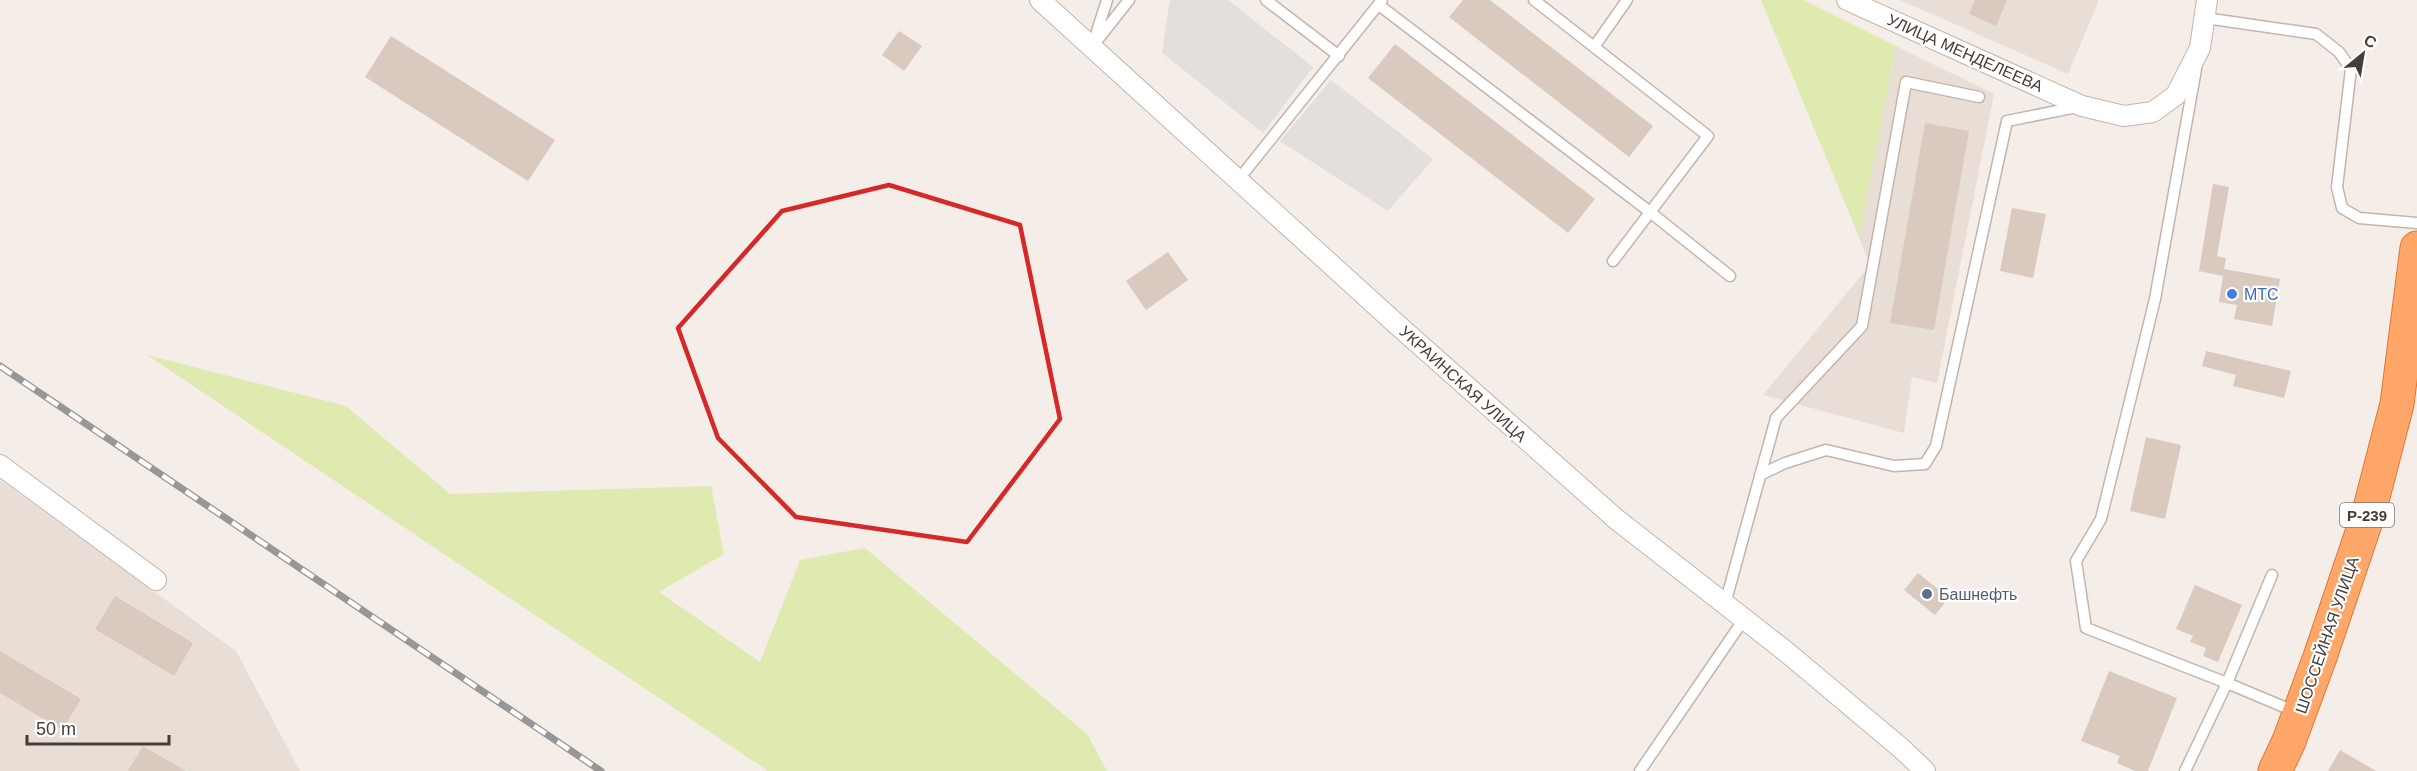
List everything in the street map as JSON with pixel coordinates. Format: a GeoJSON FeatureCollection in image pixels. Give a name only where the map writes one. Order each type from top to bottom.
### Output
{"type":"FeatureCollection","features":[{"type":"Feature","properties":{"kind":"highway","name":"ШОССЕЙНАЯ УЛИЦА"},"geometry":{"type":"LineString","coordinates":[[2275,771],[2320,657],[2369,512],[2397,404],[2417,248]]}},
{"type":"Feature","properties":{"kind":"street","name":"УКРАИНСКАЯ УЛИЦА"},"geometry":{"type":"LineString","coordinates":[[1040,0],[1392,320],[1616,519],[1744,619],[1902,749],[1925,771]]}},
{"type":"Feature","properties":{"kind":"street","name":"УЛИЦА МЕНДЕЛЕЕВА"},"geometry":{"type":"LineString","coordinates":[[1847,0],[2082,106],[2124,116],[2153,112],[2176,94],[2200,48],[2206,9]]}},
{"type":"Feature","properties":{"kind":"street"},"geometry":{"type":"LineString","coordinates":[[0,465],[156,580]]}},
{"type":"Feature","properties":{"kind":"lane"},"geometry":{"type":"LineString","coordinates":[[1092,47],[1107,0]]}},
{"type":"Feature","properties":{"kind":"lane"},"geometry":{"type":"LineString","coordinates":[[1092,47],[1129,0]]}},
{"type":"Feature","properties":{"kind":"lane"},"geometry":{"type":"LineString","coordinates":[[1266,0],[1339,56]]}},
{"type":"Feature","properties":{"kind":"lane"},"geometry":{"type":"LineString","coordinates":[[1534,0],[1708,136],[1613,261]]}},
{"type":"Feature","properties":{"kind":"lane"},"geometry":{"type":"LineString","coordinates":[[1594,47],[1627,0]]}},
{"type":"Feature","properties":{"kind":"lane"},"geometry":{"type":"LineString","coordinates":[[1239,179],[1381,2],[1730,276]]}},
{"type":"Feature","properties":{"kind":"lane"},"geometry":{"type":"LineString","coordinates":[[2206,9],[2316,34],[2339,52],[2351,69],[2337,187],[2342,208],[2359,218],[2417,223]]}},
{"type":"Feature","properties":{"kind":"lane"},"geometry":{"type":"LineString","coordinates":[[2200,48],[2155,299],[2101,519],[2076,561],[2086,628],[2299,714]]}},
{"type":"Feature","properties":{"kind":"lane"},"geometry":{"type":"LineString","coordinates":[[1725,604],[1776,418],[1862,326],[1906,82],[1979,97]]}},
{"type":"Feature","properties":{"kind":"lane"},"geometry":{"type":"LineString","coordinates":[[1760,475],[1785,463],[1826,450],[1894,466],[1925,464],[1936,446],[2007,121],[2082,106]]}},
{"type":"Feature","properties":{"kind":"lane"},"geometry":{"type":"LineString","coordinates":[[2185,771],[2227,683],[2272,575]]}},
{"type":"Feature","properties":{"kind":"lane"},"geometry":{"type":"LineString","coordinates":[[1640,771],[1744,619]]}},
{"type":"Feature","properties":{"kind":"highlighted area"},"geometry":{"type":"Polygon","coordinates":[[[889,185],[1020,225],[1060,419],[967,542],[796,517],[718,438],[678,328],[782,211],[889,185]]]}},
{"type":"Feature","properties":{"kind":"shaded area"},"geometry":{"type":"Polygon","coordinates":[[[1170,0],[1228,0],[1313,67],[1263,133],[1162,53],[1170,0]]]}},
{"type":"Feature","properties":{"kind":"shaded area"},"geometry":{"type":"Polygon","coordinates":[[[1900,0],[2099,0],[2068,74],[1900,0]]]}},
{"type":"Feature","properties":{"kind":"shaded area"},"geometry":{"type":"Polygon","coordinates":[[[1896,46],[1994,94],[1937,383],[1912,377],[1904,433],[1763,395],[1870,265],[1859,237],[1896,46]]]}},
{"type":"Feature","properties":{"kind":"shaded area"},"geometry":{"type":"Polygon","coordinates":[[[1331,80],[1433,159],[1388,211],[1280,141],[1331,80]]]}},
{"type":"Feature","properties":{"kind":"shaded area"},"geometry":{"type":"Polygon","coordinates":[[[0,480],[236,651],[300,771],[0,771],[0,480]]]}},
{"type":"Feature","properties":{"kind":"green space"},"geometry":{"type":"Polygon","coordinates":[[[1761,0],[1803,0],[1896,46],[1859,237],[1761,0]]]}},
{"type":"Feature","properties":{"kind":"green space"},"geometry":{"type":"Polygon","coordinates":[[[147,355],[346,406],[450,494],[711,486],[724,554],[659,592],[760,662],[800,560],[865,548],[1087,734],[1107,771],[768,771],[147,355]]]}},
{"type":"Feature","properties":{"kind":"building"},"geometry":{"type":"Polygon","coordinates":[[[1463,0],[1490,0],[1653,126],[1629,157],[1449,17],[1463,0]]]}},
{"type":"Feature","properties":{"kind":"building"},"geometry":{"type":"Polygon","coordinates":[[[1975,0],[2007,0],[1996,26],[1969,14],[1975,0]]]}},
{"type":"Feature","properties":{"kind":"building"},"geometry":{"type":"Polygon","coordinates":[[[899,31],[922,46],[904,71],[882,55],[899,31]]]}},
{"type":"Feature","properties":{"kind":"building"},"geometry":{"type":"Polygon","coordinates":[[[391,36],[555,140],[528,181],[365,77],[391,36]]]}},
{"type":"Feature","properties":{"kind":"building"},"geometry":{"type":"Polygon","coordinates":[[[1395,44],[1595,199],[1568,233],[1368,78],[1395,44]]]}},
{"type":"Feature","properties":{"kind":"building"},"geometry":{"type":"Polygon","coordinates":[[[1925,123],[1969,131],[1934,330],[1890,323],[1925,123]]]}},
{"type":"Feature","properties":{"kind":"building"},"geometry":{"type":"Polygon","coordinates":[[[2213,184],[2229,187],[2217,256],[2226,258],[2224,269],[2280,279],[2272,326],[2234,319],[2237,305],[2219,302],[2223,276],[2199,271],[2213,184]]]}},
{"type":"Feature","properties":{"kind":"building"},"geometry":{"type":"Polygon","coordinates":[[[2012,208],[2046,214],[2033,278],[2000,271],[2012,208]]]}},
{"type":"Feature","properties":{"kind":"building"},"geometry":{"type":"Polygon","coordinates":[[[1168,252],[1188,280],[1146,310],[1126,281],[1168,252]]]}},
{"type":"Feature","properties":{"kind":"building"},"geometry":{"type":"Polygon","coordinates":[[[2206,351],[2291,371],[2284,398],[2233,386],[2236,375],[2202,366],[2206,351]]]}},
{"type":"Feature","properties":{"kind":"building"},"geometry":{"type":"Polygon","coordinates":[[[2146,437],[2181,445],[2165,519],[2130,511],[2146,437]]]}},
{"type":"Feature","properties":{"kind":"building","name":"Башнефть"},"geometry":{"type":"Polygon","coordinates":[[[1918,573],[1949,598],[1935,615],[1904,590],[1918,573]]]}},
{"type":"Feature","properties":{"kind":"building"},"geometry":{"type":"Polygon","coordinates":[[[2195,585],[2242,605],[2218,662],[2203,656],[2206,648],[2190,642],[2193,636],[2176,629],[2195,585]]]}},
{"type":"Feature","properties":{"kind":"building"},"geometry":{"type":"Polygon","coordinates":[[[115,596],[193,643],[174,676],[95,629],[115,596]]]}},
{"type":"Feature","properties":{"kind":"building"},"geometry":{"type":"Polygon","coordinates":[[[0,651],[81,699],[62,730],[0,693],[0,651]]]}},
{"type":"Feature","properties":{"kind":"building"},"geometry":{"type":"Polygon","coordinates":[[[2109,671],[2177,698],[2148,771],[2135,771],[2117,763],[2120,756],[2081,741],[2109,671]]]}},
{"type":"Feature","properties":{"kind":"building"},"geometry":{"type":"Polygon","coordinates":[[[143,746],[186,771],[128,771],[143,746]]]}},
{"type":"Feature","properties":{"kind":"building"},"geometry":{"type":"Polygon","coordinates":[[[2340,750],[2376,771],[2328,771],[2340,750]]]}},
{"type":"Feature","properties":{"kind":"railway"},"geometry":{"type":"LineString","coordinates":[[0,366],[601,771]]}},
{"type":"Feature","properties":{"kind":"place","name":"МТС"},"geometry":{"type":"Point","coordinates":[2232,294]}},
{"type":"Feature","properties":{"kind":"place","name":"Башнефть"},"geometry":{"type":"Point","coordinates":[1927,594]}}]}
